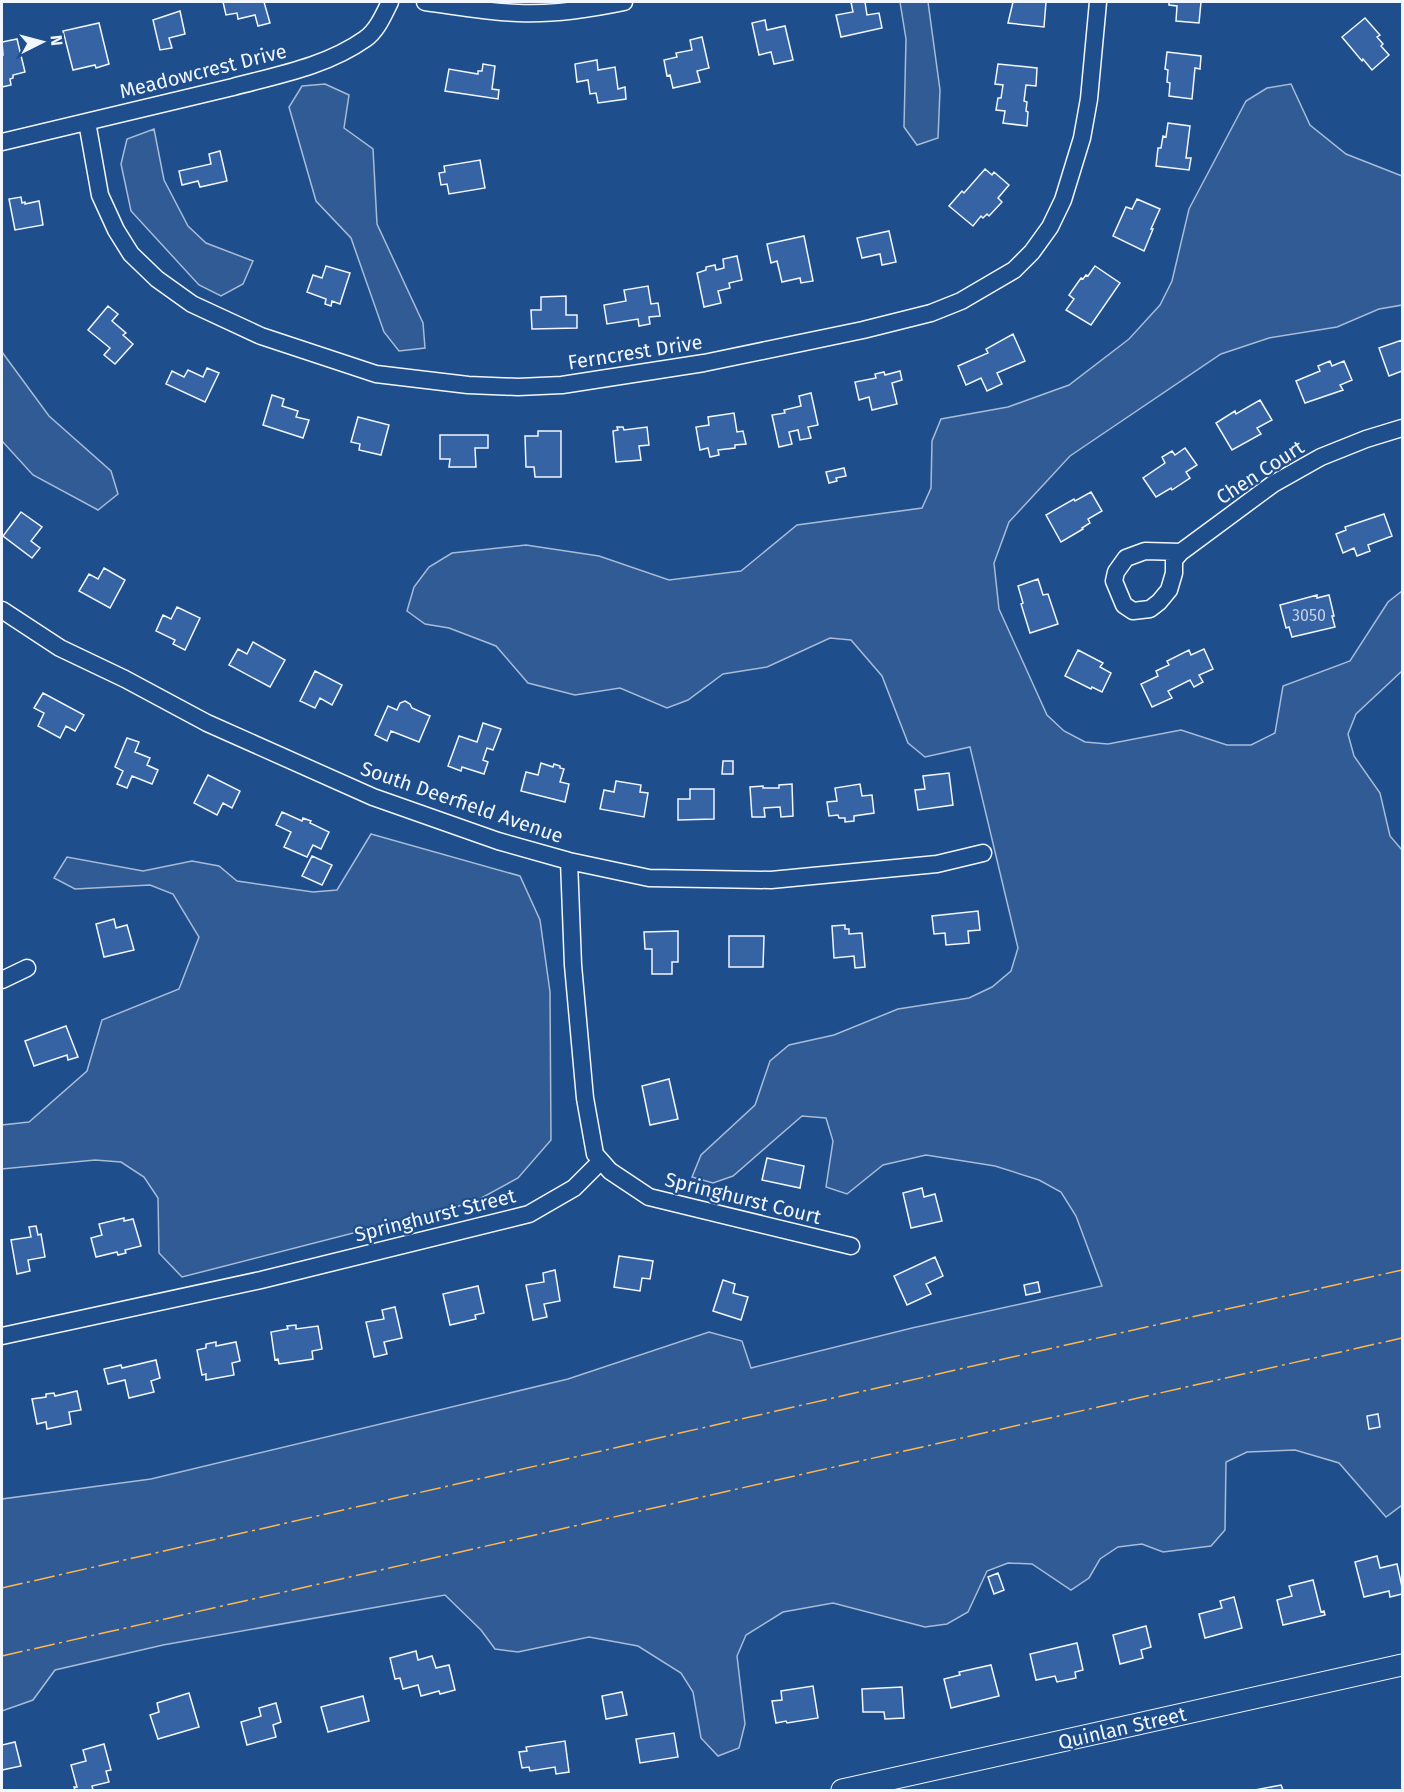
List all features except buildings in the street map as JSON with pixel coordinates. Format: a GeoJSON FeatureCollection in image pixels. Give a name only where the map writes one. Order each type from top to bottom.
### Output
{"type":"FeatureCollection","features":[{"type":"Feature","properties":{"kind":"street","name":"Meadowcrest Drive"},"geometry":{"type":"LineString","coordinates":[[2,142],[285,73],[335,57],[366,38],[382,19],[390,2]]}},
{"type":"Feature","properties":{"kind":"street"},"geometry":{"type":"LineString","coordinates":[[425,2],[520,13],[576,10],[624,2]]}},
{"type":"Feature","properties":{"kind":"street","name":"Ferncrest Drive"},"geometry":{"type":"LineString","coordinates":[[87,122],[100,195],[116,230],[131,255],[158,279],[192,304],[261,336],[376,374],[468,385],[518,387],[562,385],[704,363],[863,330],[931,313],[961,301],[1014,270],[1032,252],[1050,227],[1063,200],[1082,138],[1089,99],[1098,2]]}},
{"type":"Feature","properties":{"kind":"street","name":"Chen Court"},"geometry":{"type":"LineString","coordinates":[[1181,552],[1273,484],[1321,457],[1402,428]]}},
{"type":"Feature","properties":{"kind":"street","name":"South Deerfield Avenue"},"geometry":{"type":"LineString","coordinates":[[2,610],[60,648],[218,728],[373,797],[498,841],[569,861],[649,878],[771,880],[937,864],[983,853]]}},
{"type":"Feature","properties":{"kind":"street"},"geometry":{"type":"LineString","coordinates":[[569,861],[573,965],[585,1098],[594,1154],[601,1161]]}},
{"type":"Feature","properties":{"kind":"street"},"geometry":{"type":"LineString","coordinates":[[2,980],[27,968]]}},
{"type":"Feature","properties":{"kind":"street","name":"Springhurst Court"},"geometry":{"type":"LineString","coordinates":[[601,1161],[610,1171],[649,1197],[852,1246]]}},
{"type":"Feature","properties":{"kind":"street","name":"Springhurst Street"},"geometry":{"type":"LineString","coordinates":[[2,1336],[261,1280],[529,1214],[574,1188],[601,1161]]}},
{"type":"Feature","properties":{"kind":"street","name":"Quinlan Street"},"geometry":{"type":"LineString","coordinates":[[842,1791],[1402,1665]]}},
{"type":"Feature","properties":{"kind":"shaded area"},"geometry":{"type":"Polygon","coordinates":[[[900,2],[928,2],[940,90],[938,138],[917,145],[904,127],[906,39],[900,2]]]}},
{"type":"Feature","properties":{"kind":"shaded area"},"geometry":{"type":"Polygon","coordinates":[[[325,84],[349,95],[344,128],[373,149],[377,224],[423,323],[425,348],[399,351],[384,332],[351,238],[316,201],[289,107],[302,86],[325,84]]]}},
{"type":"Feature","properties":{"kind":"shaded area"},"geometry":{"type":"Polygon","coordinates":[[[1291,84],[1310,125],[1346,154],[1402,176],[1402,305],[1379,309],[1337,327],[1269,338],[1221,354],[1070,456],[1009,522],[994,563],[999,609],[1047,715],[1064,731],[1085,742],[1108,744],[1181,730],[1227,745],[1251,745],[1275,733],[1283,686],[1350,661],[1388,602],[1402,591],[1402,671],[1356,714],[1348,734],[1354,756],[1380,793],[1390,836],[1402,850],[1402,1505],[1386,1517],[1339,1463],[1295,1450],[1247,1452],[1226,1462],[1225,1530],[1211,1546],[1163,1552],[1142,1544],[1118,1547],[1100,1559],[1089,1578],[1071,1590],[1032,1564],[1008,1563],[987,1571],[968,1612],[947,1624],[925,1627],[833,1603],[783,1612],[746,1635],[737,1656],[745,1724],[739,1748],[718,1756],[701,1738],[693,1692],[681,1673],[638,1646],[589,1637],[518,1652],[495,1649],[481,1630],[445,1595],[163,1645],[55,1670],[33,1700],[2,1711],[2,1499],[151,1479],[568,1379],[709,1332],[742,1341],[751,1368],[912,1328],[1102,1286],[1076,1216],[1061,1192],[1039,1180],[995,1166],[926,1155],[883,1165],[847,1194],[826,1187],[833,1141],[826,1118],[802,1116],[733,1176],[713,1183],[692,1177],[701,1155],[755,1105],[770,1061],[789,1045],[834,1035],[898,1009],[969,998],[992,987],[1011,971],[1018,948],[970,747],[925,757],[908,743],[882,676],[851,640],[830,638],[767,667],[723,674],[688,700],[667,708],[620,688],[575,695],[528,683],[496,646],[449,628],[425,624],[407,611],[414,587],[429,567],[452,553],[526,545],[599,556],[669,580],[741,571],[797,525],[922,508],[931,488],[932,441],[941,419],[1008,407],[1069,385],[1129,339],[1160,305],[1172,281],[1189,209],[1246,101],[1267,88],[1291,84]]]}},
{"type":"Feature","properties":{"kind":"shaded area"},"geometry":{"type":"Polygon","coordinates":[[[154,129],[164,180],[188,226],[206,243],[253,261],[243,284],[221,296],[199,285],[131,211],[121,164],[127,139],[154,129]]]}},
{"type":"Feature","properties":{"kind":"shaded area"},"geometry":{"type":"Polygon","coordinates":[[[2,352],[49,416],[111,471],[118,494],[98,510],[33,475],[2,441],[2,352]]]}},
{"type":"Feature","properties":{"kind":"shaded area"},"geometry":{"type":"Polygon","coordinates":[[[371,834],[520,876],[540,920],[550,992],[551,1140],[518,1178],[474,1202],[182,1277],[159,1253],[158,1198],[144,1177],[121,1162],[95,1160],[2,1169],[2,1125],[29,1122],[87,1071],[102,1020],[179,989],[199,937],[173,894],[150,885],[75,889],[54,878],[67,857],[143,871],[192,861],[219,866],[237,881],[313,892],[337,890],[371,834]]]}},
{"type":"Feature","properties":{"kind":"power"},"geometry":{"type":"LineString","coordinates":[[2,1588],[1402,1270]]}},
{"type":"Feature","properties":{"kind":"power"},"geometry":{"type":"LineString","coordinates":[[2,1656],[1402,1338]]}}]}
